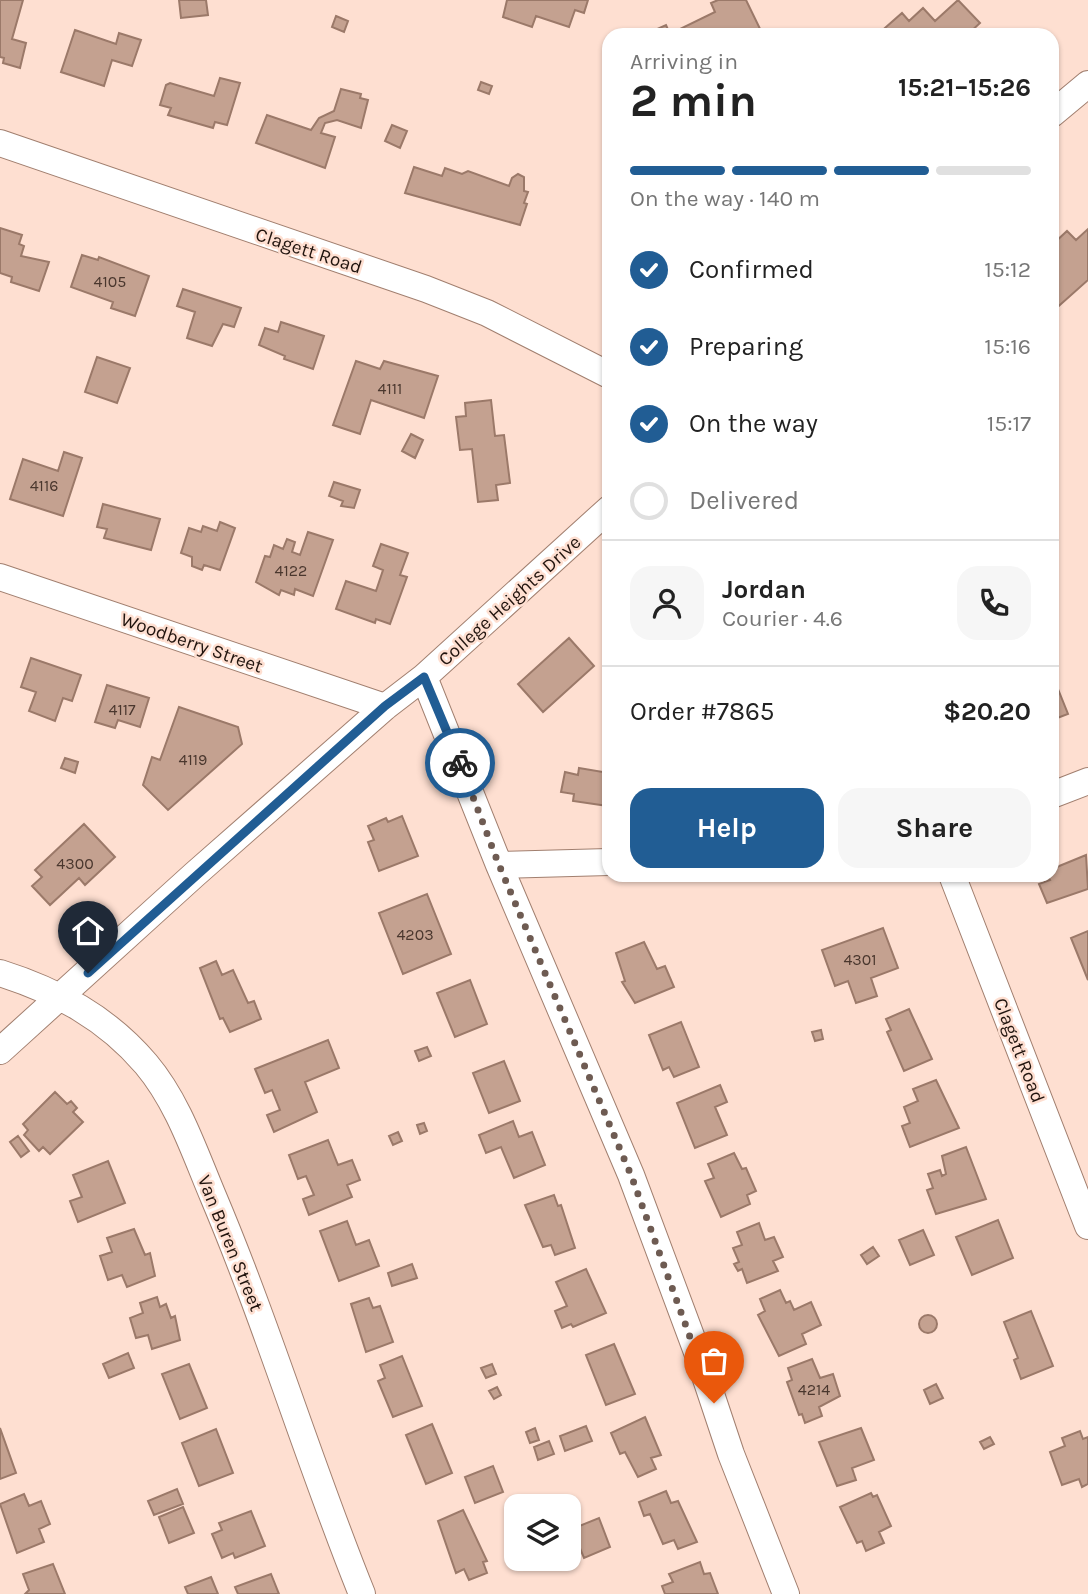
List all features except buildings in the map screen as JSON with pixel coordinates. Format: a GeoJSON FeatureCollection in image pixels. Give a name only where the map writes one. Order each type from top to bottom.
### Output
{"type":"FeatureCollection","features":[{"type":"Feature","properties":{"kind":"street"},"geometry":{"type":"LineString","coordinates":[[1059,108],[1088,84]]}},
{"type":"Feature","properties":{"kind":"street","name":"Clagett Road"},"geometry":{"type":"LineString","coordinates":[[0,143],[426,289],[487,313],[602,371]]}},
{"type":"Feature","properties":{"kind":"street","name":"College Heights Drive"},"geometry":{"type":"LineString","coordinates":[[0,1051],[385,706],[424,677],[602,515]]}},
{"type":"Feature","properties":{"kind":"street","name":"Woodberry Street"},"geometry":{"type":"LineString","coordinates":[[0,577],[385,706]]}},
{"type":"Feature","properties":{"kind":"street"},"geometry":{"type":"LineString","coordinates":[[424,677],[499,865],[631,1175],[697,1352],[735,1467],[786,1594]]}},
{"type":"Feature","properties":{"kind":"street"},"geometry":{"type":"LineString","coordinates":[[1059,792],[1088,781]]}},
{"type":"Feature","properties":{"kind":"street"},"geometry":{"type":"LineString","coordinates":[[499,865],[602,862]]}},
{"type":"Feature","properties":{"kind":"street","name":"Clagett Road"},"geometry":{"type":"LineString","coordinates":[[955,882],[1088,1226]]}},
{"type":"Feature","properties":{"kind":"street","name":"Van Buren Street"},"geometry":{"type":"LineString","coordinates":[[0,973],[63,996],[112,1031],[136,1053],[159,1082],[178,1115],[234,1244],[362,1594]]}},
{"type":"Feature","properties":{"kind":"way so far"},"geometry":{"type":"LineString","coordinates":[[460,763],[499,865],[631,1175],[714,1403]]}},
{"type":"Feature","properties":{"kind":"route"},"geometry":{"type":"LineString","coordinates":[[88,973],[385,706],[424,677],[460,763]]}}]}
